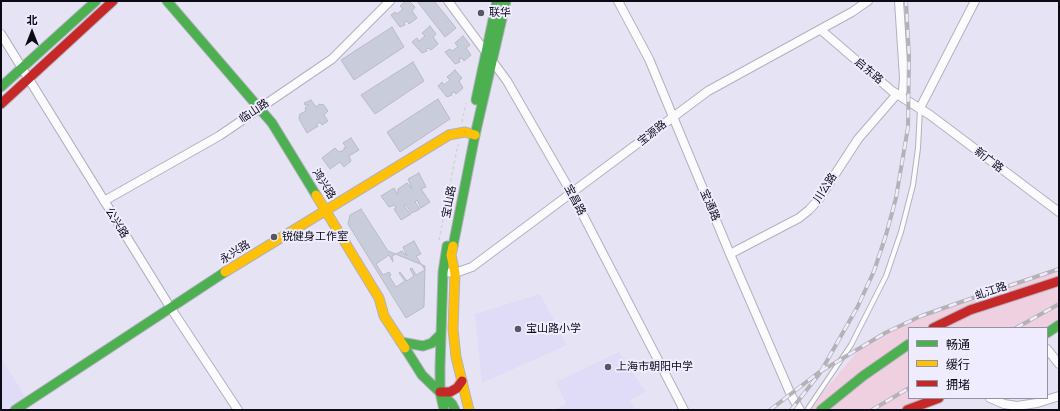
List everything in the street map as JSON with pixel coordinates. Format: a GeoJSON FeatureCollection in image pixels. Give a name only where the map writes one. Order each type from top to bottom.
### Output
{"type":"FeatureCollection","features":[{"type":"Feature","properties":{"kind":"street"},"geometry":{"type":"LineString","coordinates":[[1,87],[96,1]]}},
{"type":"Feature","properties":{"kind":"street"},"geometry":{"type":"LineString","coordinates":[[1,104],[113,1]]}},
{"type":"Feature","properties":{"kind":"street","name":"鸿兴路"},"geometry":{"type":"LineString","coordinates":[[167,1],[260,107],[272,123],[379,298],[384,316],[422,375],[440,392],[455,410]]}},
{"type":"Feature","properties":{"kind":"street","name":"临山路"},"geometry":{"type":"LineString","coordinates":[[104,201],[193,152],[332,59],[390,1]]}},
{"type":"Feature","properties":{"kind":"street","name":"宝昌路"},"geometry":{"type":"LineString","coordinates":[[448,1],[487,51],[507,80],[572,194],[684,410]]}},
{"type":"Feature","properties":{"kind":"street","name":"宝山路"},"geometry":{"type":"LineString","coordinates":[[444,410],[440,392],[443,272],[468,133],[497,1]]}},
{"type":"Feature","properties":{"kind":"street","name":"宝山路"},"geometry":{"type":"LineString","coordinates":[[469,410],[456,357],[453,329],[455,273],[451,255],[468,133],[493,61],[506,1]]}},
{"type":"Feature","properties":{"kind":"street","name":"宝通路"},"geometry":{"type":"LineString","coordinates":[[618,1],[642,45],[791,395],[800,410]]}},
{"type":"Feature","properties":{"kind":"street","name":"宝源路"},"geometry":{"type":"LineString","coordinates":[[443,272],[455,273],[472,267],[718,84],[821,30],[868,1]]}},
{"type":"Feature","properties":{"kind":"street"},"geometry":{"type":"LineString","coordinates":[[899,1],[904,78],[903,90],[899,95]]}},
{"type":"Feature","properties":{"kind":"street"},"geometry":{"type":"LineString","coordinates":[[920,108],[975,1]]}},
{"type":"Feature","properties":{"kind":"street","name":"启东路"},"geometry":{"type":"LineString","coordinates":[[821,30],[899,95],[920,108]]}},
{"type":"Feature","properties":{"kind":"street","name":"公兴路"},"geometry":{"type":"LineString","coordinates":[[1,34],[21,69],[170,307],[238,410]]}},
{"type":"Feature","properties":{"kind":"street","name":"川公路"},"geometry":{"type":"LineString","coordinates":[[730,254],[799,218],[809,210],[819,199],[858,139],[899,95]]}},
{"type":"Feature","properties":{"kind":"street","name":"新广路"},"geometry":{"type":"LineString","coordinates":[[920,108],[1059,212]]}},
{"type":"Feature","properties":{"kind":"street","name":"永兴路"},"geometry":{"type":"LineString","coordinates":[[15,410],[170,307],[325,210],[449,135],[468,133]]}},
{"type":"Feature","properties":{"kind":"street","name":"虬江路"},"geometry":{"type":"LineString","coordinates":[[935,327],[970,310],[1059,281]]}},
{"type":"Feature","properties":{"kind":"street"},"geometry":{"type":"LineString","coordinates":[[1048,332],[1059,325]]}},
{"type":"Feature","properties":{"kind":"street"},"geometry":{"type":"LineString","coordinates":[[401,342],[423,346],[432,343],[441,334]]}},
{"type":"Feature","properties":{"kind":"street"},"geometry":{"type":"LineString","coordinates":[[821,410],[863,376],[908,345]]}},
{"type":"Feature","properties":{"kind":"street"},"geometry":{"type":"LineString","coordinates":[[1048,350],[1059,364]]}},
{"type":"Feature","properties":{"kind":"street"},"geometry":{"type":"LineString","coordinates":[[440,392],[450,392],[457,388],[462,381]]}},
{"type":"Feature","properties":{"kind":"street"},"geometry":{"type":"LineString","coordinates":[[992,399],[1004,407],[1037,404],[1059,396]]}},
{"type":"Feature","properties":{"kind":"street"},"geometry":{"type":"LineString","coordinates":[[907,410],[936,399]]}},
{"type":"Feature","properties":{"kind":"lane"},"geometry":{"type":"LineString","coordinates":[[807,410],[851,345],[886,276],[901,232],[913,185],[918,148],[920,108]]}},
{"type":"Feature","properties":{"kind":"path"},"geometry":{"type":"LineString","coordinates":[[439,240],[468,133],[466,102]]}},
{"type":"Feature","properties":{"kind":"shaded area"},"geometry":{"type":"Polygon","coordinates":[[[1059,269],[1059,322],[1048,328],[908,327],[908,399],[929,399],[902,410],[808,410],[857,352],[885,333],[921,316],[1059,269]]]}},
{"type":"Feature","properties":{"kind":"shaded area","name":"宝山路小学"},"geometry":{"type":"Polygon","coordinates":[[[540,294],[567,345],[482,383],[475,314],[540,294]]]}},
{"type":"Feature","properties":{"kind":"shaded area","name":"上海市朝阳中学"},"geometry":{"type":"Polygon","coordinates":[[[619,352],[646,392],[630,400],[635,410],[553,410],[566,404],[556,382],[619,352]]]}},
{"type":"Feature","properties":{"kind":"shaded area"},"geometry":{"type":"Polygon","coordinates":[[[1,358],[26,398],[8,410],[1,410],[1,358]]]}},
{"type":"Feature","properties":{"kind":"building"},"geometry":{"type":"Polygon","coordinates":[[[406,1],[409,1],[415,7],[412,11],[417,18],[409,24],[407,21],[404,22],[405,25],[400,27],[391,15],[395,12],[397,14],[403,9],[400,6],[406,1]]]}},
{"type":"Feature","properties":{"kind":"building"},"geometry":{"type":"Polygon","coordinates":[[[417,1],[434,1],[456,28],[445,37],[417,1]]]}},
{"type":"Feature","properties":{"kind":"building"},"geometry":{"type":"Polygon","coordinates":[[[430,26],[436,34],[433,37],[438,44],[431,50],[428,48],[426,49],[427,51],[422,53],[412,42],[417,38],[419,41],[425,36],[422,33],[430,26]]]}},
{"type":"Feature","properties":{"kind":"building"},"geometry":{"type":"Polygon","coordinates":[[[392,27],[404,47],[354,80],[341,60],[392,27]]]}},
{"type":"Feature","properties":{"kind":"building"},"geometry":{"type":"Polygon","coordinates":[[[463,36],[470,45],[466,48],[471,55],[464,61],[462,58],[459,59],[460,62],[455,64],[445,52],[450,49],[452,51],[458,47],[455,43],[463,36]]]}},
{"type":"Feature","properties":{"kind":"building"},"geometry":{"type":"Polygon","coordinates":[[[413,62],[424,81],[375,114],[361,95],[413,62]]]}},
{"type":"Feature","properties":{"kind":"building"},"geometry":{"type":"Polygon","coordinates":[[[455,70],[462,78],[459,81],[463,88],[456,94],[454,92],[451,93],[452,95],[447,97],[438,86],[442,82],[444,85],[450,80],[447,77],[455,70]]]}},
{"type":"Feature","properties":{"kind":"building"},"geometry":{"type":"Polygon","coordinates":[[[438,99],[450,119],[400,152],[387,132],[438,99]]]}},
{"type":"Feature","properties":{"kind":"building"},"geometry":{"type":"Polygon","coordinates":[[[311,100],[316,107],[323,104],[328,111],[324,115],[328,121],[322,125],[320,122],[316,125],[318,126],[307,133],[299,119],[300,114],[306,111],[305,108],[309,105],[305,105],[304,103],[311,100]]]}},
{"type":"Feature","properties":{"kind":"building"},"geometry":{"type":"Polygon","coordinates":[[[351,138],[359,150],[349,156],[351,161],[344,167],[340,162],[330,169],[322,158],[335,148],[339,152],[344,150],[346,147],[343,143],[351,138]]]}},
{"type":"Feature","properties":{"kind":"building"},"geometry":{"type":"Polygon","coordinates":[[[419,173],[426,187],[421,189],[430,202],[421,208],[417,200],[415,202],[420,209],[412,213],[405,204],[404,206],[411,214],[401,220],[394,209],[396,208],[394,205],[389,207],[381,196],[394,188],[398,195],[398,189],[407,183],[412,189],[408,179],[419,173]]]}},
{"type":"Feature","properties":{"kind":"building"},"geometry":{"type":"Polygon","coordinates":[[[361,209],[388,251],[425,266],[424,307],[406,318],[348,224],[350,215],[361,209]]]}},
{"type":"Feature","properties":{"kind":"building"},"geometry":{"type":"Polygon","coordinates":[[[414,241],[421,254],[416,256],[425,270],[416,275],[412,268],[410,269],[414,276],[407,281],[400,272],[399,273],[405,281],[396,287],[389,276],[391,275],[389,272],[383,275],[376,264],[389,255],[393,262],[392,256],[402,251],[407,256],[403,247],[414,241]]]}},
{"type":"Feature","properties":{"kind":"railway"},"geometry":{"type":"LineString","coordinates":[[791,410],[820,373],[858,306],[874,271],[886,235],[896,198],[908,127],[909,56],[906,1]]}},
{"type":"Feature","properties":{"kind":"railway"},"geometry":{"type":"LineString","coordinates":[[770,410],[818,373],[885,333],[921,316],[1059,269]]}},
{"type":"Feature","properties":{"kind":"railway"},"geometry":{"type":"LineString","coordinates":[[1018,327],[1059,304]]}},
{"type":"Feature","properties":{"kind":"railway"},"geometry":{"type":"LineString","coordinates":[[872,410],[908,389]]}},
{"type":"Feature","properties":{"kind":"traffic: fast"},"geometry":{"type":"LineString","coordinates":[[1,87],[96,1]]}},
{"type":"Feature","properties":{"kind":"traffic: fast"},"geometry":{"type":"LineString","coordinates":[[167,1],[272,123],[316,195]]}},
{"type":"Feature","properties":{"kind":"traffic: fast"},"geometry":{"type":"LineString","coordinates":[[476,100],[497,1]]}},
{"type":"Feature","properties":{"kind":"traffic: fast"},"geometry":{"type":"LineString","coordinates":[[453,246],[475,135],[506,1]]}},
{"type":"Feature","properties":{"kind":"traffic: fast"},"geometry":{"type":"LineString","coordinates":[[444,410],[440,392],[440,367],[443,272],[447,246]]}},
{"type":"Feature","properties":{"kind":"traffic: fast"},"geometry":{"type":"LineString","coordinates":[[15,410],[225,272]]}},
{"type":"Feature","properties":{"kind":"traffic: fast"},"geometry":{"type":"LineString","coordinates":[[1048,332],[1059,325]]}},
{"type":"Feature","properties":{"kind":"traffic: fast"},"geometry":{"type":"LineString","coordinates":[[401,342],[423,346],[432,343],[441,334]]}},
{"type":"Feature","properties":{"kind":"traffic: fast"},"geometry":{"type":"LineString","coordinates":[[821,410],[863,376],[908,345]]}},
{"type":"Feature","properties":{"kind":"traffic: fast"},"geometry":{"type":"LineString","coordinates":[[405,348],[422,375],[452,404],[455,410]]}},
{"type":"Feature","properties":{"kind":"traffic: slow"},"geometry":{"type":"LineString","coordinates":[[225,272],[449,135],[465,132],[475,135]]}},
{"type":"Feature","properties":{"kind":"traffic: slow"},"geometry":{"type":"LineString","coordinates":[[316,195],[379,298],[384,316],[405,348]]}},
{"type":"Feature","properties":{"kind":"traffic: slow"},"geometry":{"type":"LineString","coordinates":[[453,246],[451,255],[455,273],[453,329],[456,357],[469,410]]}},
{"type":"Feature","properties":{"kind":"traffic: jam"},"geometry":{"type":"LineString","coordinates":[[1,104],[113,1]]}},
{"type":"Feature","properties":{"kind":"traffic: jam"},"geometry":{"type":"LineString","coordinates":[[935,327],[970,310],[1059,281]]}},
{"type":"Feature","properties":{"kind":"traffic: jam"},"geometry":{"type":"LineString","coordinates":[[440,392],[450,392],[457,388],[462,381]]}},
{"type":"Feature","properties":{"kind":"traffic: jam"},"geometry":{"type":"LineString","coordinates":[[907,410],[936,399]]}},
{"type":"Feature","properties":{"kind":"place","name":"联华"},"geometry":{"type":"Point","coordinates":[481,13]}},
{"type":"Feature","properties":{"kind":"place","name":"锐健身工作室"},"geometry":{"type":"Point","coordinates":[274,237]}},
{"type":"Feature","properties":{"kind":"place","name":"宝山路小学"},"geometry":{"type":"Point","coordinates":[518,329]}},
{"type":"Feature","properties":{"kind":"place","name":"上海市朝阳中学"},"geometry":{"type":"Point","coordinates":[608,367]}}]}
